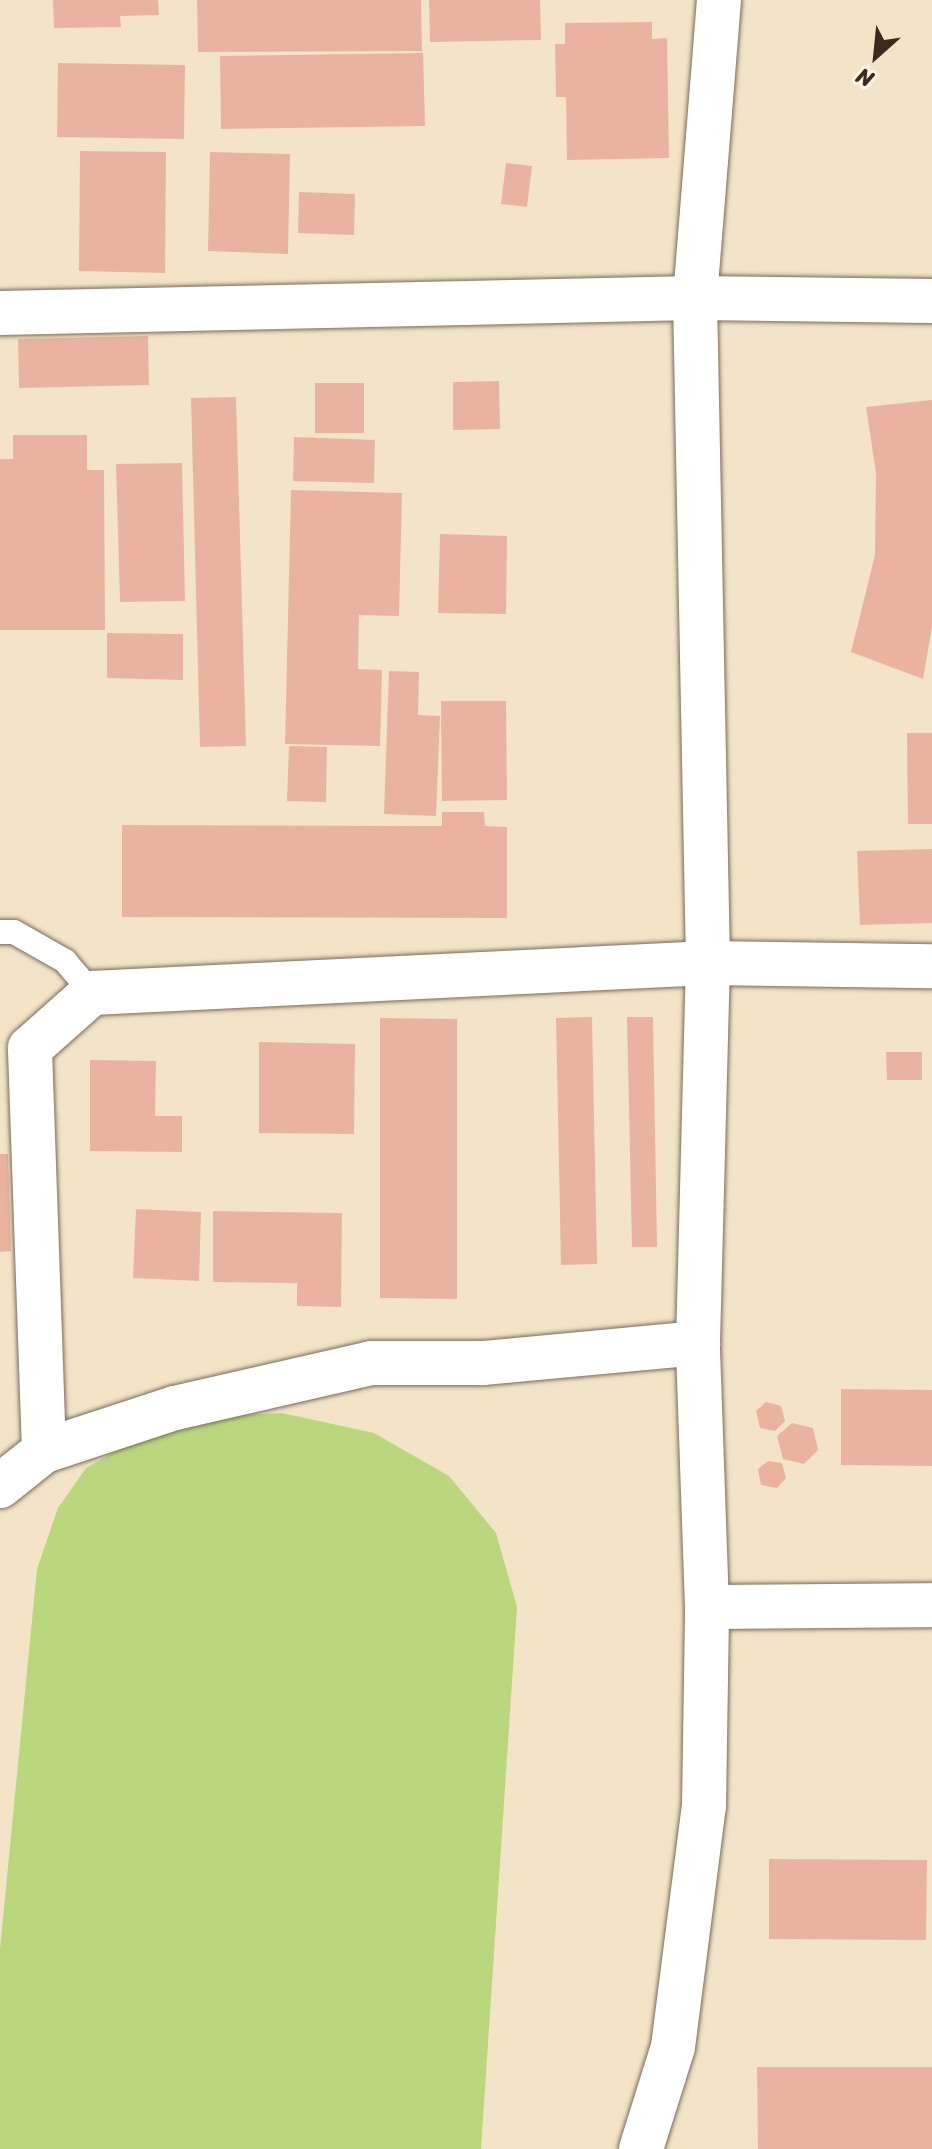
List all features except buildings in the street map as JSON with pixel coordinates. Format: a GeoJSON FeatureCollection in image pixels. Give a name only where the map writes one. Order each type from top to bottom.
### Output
{"type":"FeatureCollection","features":[{"type":"Feature","properties":{"kind":"street"},"geometry":{"type":"LineString","coordinates":[[641,2149],[673,2047],[702,1821],[707,1607],[698,1343],[708,963],[695,298],[719,0]]}},
{"type":"Feature","properties":{"kind":"street"},"geometry":{"type":"LineString","coordinates":[[0,313],[695,298],[932,301]]}},
{"type":"Feature","properties":{"kind":"street"},"geometry":{"type":"LineString","coordinates":[[44,1451],[30,1048],[92,993],[708,963],[932,966]]}},
{"type":"Feature","properties":{"kind":"street"},"geometry":{"type":"LineString","coordinates":[[0,1486],[44,1451],[175,1408],[371,1363],[483,1363],[698,1343]]}},
{"type":"Feature","properties":{"kind":"street"},"geometry":{"type":"LineString","coordinates":[[707,1607],[932,1605]]}},
{"type":"Feature","properties":{"kind":"lane"},"geometry":{"type":"LineString","coordinates":[[0,932],[14,932],[65,961],[92,993]]}},
{"type":"Feature","properties":{"kind":"green space"},"geometry":{"type":"Polygon","coordinates":[[[282,1413],[374,1433],[449,1476],[496,1533],[517,1607],[481,2149],[0,2149],[0,1949],[37,1569],[58,1508],[86,1468],[127,1445],[189,1418],[282,1413]]]}}]}
